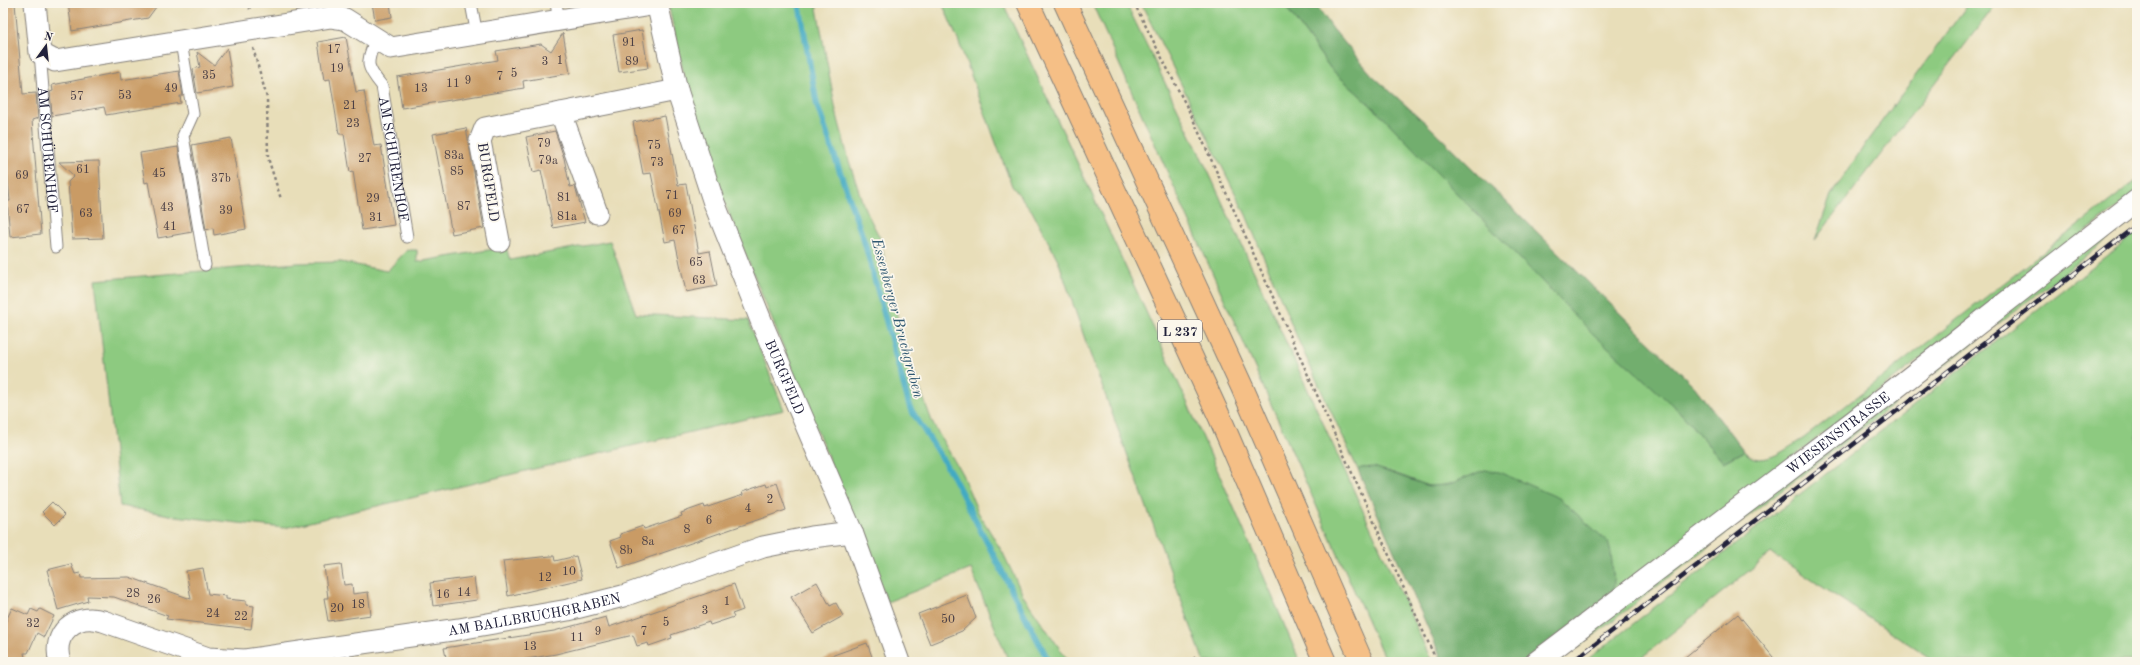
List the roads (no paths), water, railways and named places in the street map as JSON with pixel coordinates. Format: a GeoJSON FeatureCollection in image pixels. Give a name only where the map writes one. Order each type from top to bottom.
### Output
{"type":"FeatureCollection","features":[{"type":"Feature","properties":{"kind":"highway","name":"L 237"},"geometry":{"type":"LineString","coordinates":[[1028,3],[1220,418],[1325,662]]}},
{"type":"Feature","properties":{"kind":"highway","name":"L 237"},"geometry":{"type":"LineString","coordinates":[[1066,3],[1242,387],[1362,662]]}},
{"type":"Feature","properties":{"kind":"street","name":"AM SCHÜRENHOF"},"geometry":{"type":"LineString","coordinates":[[35,3],[40,53]]}},
{"type":"Feature","properties":{"kind":"street"},"geometry":{"type":"LineString","coordinates":[[351,3],[353,24]]}},
{"type":"Feature","properties":{"kind":"street"},"geometry":{"type":"LineString","coordinates":[[40,53],[55,61],[331,17],[345,19],[391,48],[477,35],[557,12],[657,4]]}},
{"type":"Feature","properties":{"kind":"street","name":"BURGFELD"},"geometry":{"type":"LineString","coordinates":[[657,4],[677,90],[713,200],[764,328],[852,532],[899,662]]}},
{"type":"Feature","properties":{"kind":"street","name":"BURGFELD"},"geometry":{"type":"LineString","coordinates":[[499,241],[480,142],[485,128],[677,90]]}},
{"type":"Feature","properties":{"kind":"street"},"geometry":{"type":"LineString","coordinates":[[561,113],[597,214]]}},
{"type":"Feature","properties":{"kind":"street","name":"WIESENSTRASSE"},"geometry":{"type":"LineString","coordinates":[[1536,662],[1582,625],[1812,453],[2137,200]]}},
{"type":"Feature","properties":{"kind":"street","name":"AM BALLBRUCHGRABEN"},"geometry":{"type":"LineString","coordinates":[[60,662],[57,650],[60,637],[68,626],[84,618],[96,619],[211,661],[245,660],[459,629],[568,610],[623,596],[763,547],[812,537],[852,532]]}},
{"type":"Feature","properties":{"kind":"lane"},"geometry":{"type":"LineString","coordinates":[[471,3],[477,35]]}},
{"type":"Feature","properties":{"kind":"lane","name":"AM SCHÜRENHOF"},"geometry":{"type":"LineString","coordinates":[[376,38],[368,60],[370,71],[382,86],[408,237]]}},
{"type":"Feature","properties":{"kind":"lane"},"geometry":{"type":"LineString","coordinates":[[181,42],[193,114],[183,136],[205,265]]}},
{"type":"Feature","properties":{"kind":"lane","name":"AM SCHÜRENHOF"},"geometry":{"type":"LineString","coordinates":[[40,53],[56,247]]}},
{"type":"Feature","properties":{"kind":"waterway","name":"Essenberger Bruchgraben"},"geometry":{"type":"LineString","coordinates":[[799,3],[817,105],[865,244],[910,408],[951,473],[1049,662]]}},
{"type":"Feature","properties":{"kind":"railway"},"geometry":{"type":"LineString","coordinates":[[1572,662],[2137,225]]}}]}
